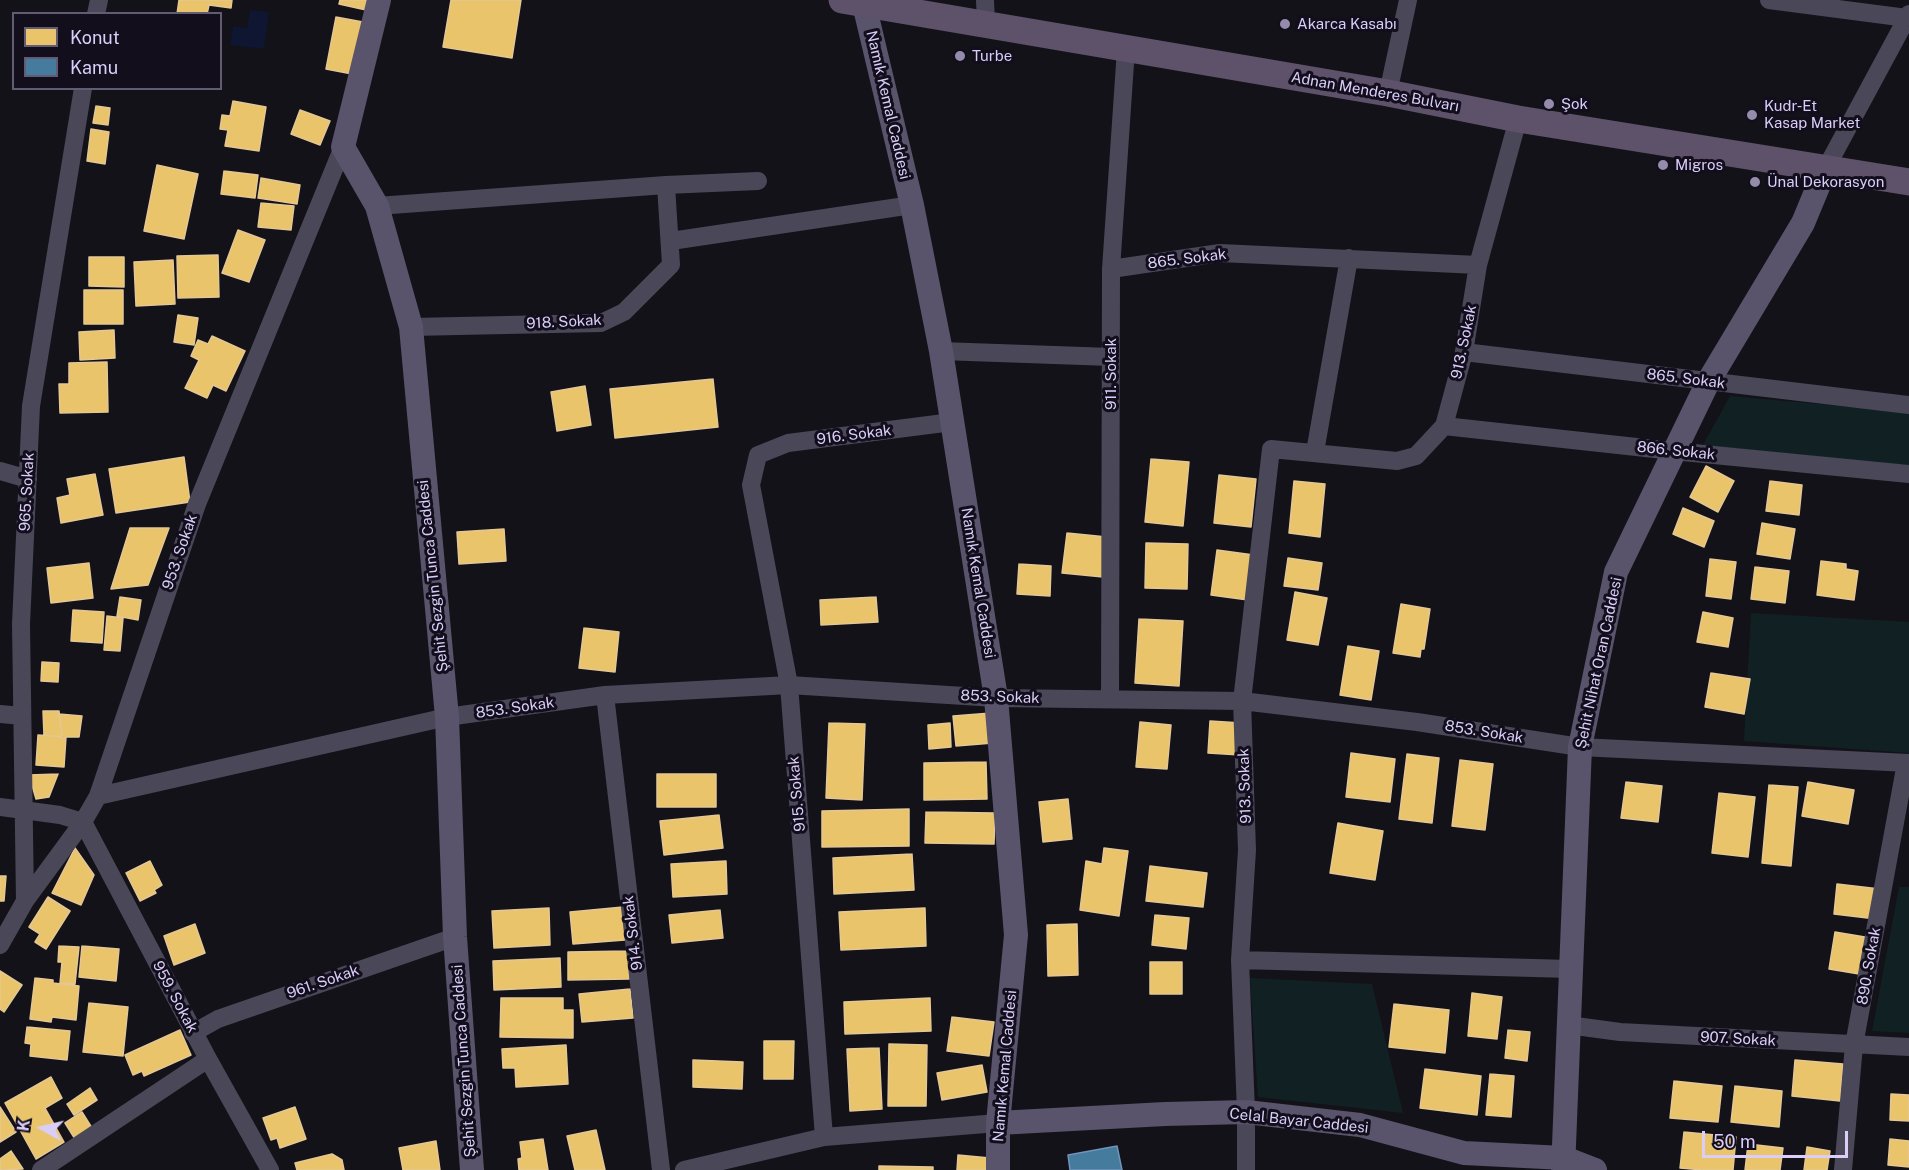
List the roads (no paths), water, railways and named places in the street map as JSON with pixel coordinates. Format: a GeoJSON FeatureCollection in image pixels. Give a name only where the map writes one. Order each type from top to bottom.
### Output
{"type":"FeatureCollection","features":[{"type":"Feature","properties":{"kind":"main road","name":"Adnan Menderes Bulvarı"},"geometry":{"type":"LineString","coordinates":[[856,1],[985,12],[1126,49],[1388,93],[1518,119],[1909,182]]}},
{"type":"Feature","properties":{"kind":"street"},"geometry":{"type":"LineString","coordinates":[[343,147],[379,0]]}},
{"type":"Feature","properties":{"kind":"street"},"geometry":{"type":"LineString","coordinates":[[1388,93],[1408,0]]}},
{"type":"Feature","properties":{"kind":"street"},"geometry":{"type":"LineString","coordinates":[[1769,0],[1908,16],[1825,170]]}},
{"type":"Feature","properties":{"kind":"street","name":"Namık Kemal Caddesi"},"geometry":{"type":"LineString","coordinates":[[856,1],[912,205],[941,351],[996,698],[1016,934],[998,1123],[998,1170]]}},
{"type":"Feature","properties":{"kind":"street","name":"911. Sokak"},"geometry":{"type":"LineString","coordinates":[[1110,699],[1111,269],[1126,49]]}},
{"type":"Feature","properties":{"kind":"street","name":"965. Sokak"},"geometry":{"type":"LineString","coordinates":[[25,901],[21,624],[31,405],[83,90]]}},
{"type":"Feature","properties":{"kind":"street","name":"913. Sokak"},"geometry":{"type":"LineString","coordinates":[[1246,1170],[1240,960],[1246,850],[1242,701],[1271,449],[1397,461],[1416,456],[1444,426],[1464,352],[1478,265],[1518,119]]}},
{"type":"Feature","properties":{"kind":"street","name":"Şehit Sezgin Tunca Caddesi"},"geometry":{"type":"LineString","coordinates":[[343,147],[377,206],[411,327],[447,717],[455,937],[471,1170]]}},
{"type":"Feature","properties":{"kind":"street","name":"953. Sokak"},"geometry":{"type":"LineString","coordinates":[[0,945],[25,901],[83,822],[98,796],[197,504],[343,147]]}},
{"type":"Feature","properties":{"kind":"street","name":"Şehit Nihat Oran Caddesi"},"geometry":{"type":"LineString","coordinates":[[1564,1164],[1580,747],[1616,572],[1708,382],[1803,223],[1825,170]]}},
{"type":"Feature","properties":{"kind":"street"},"geometry":{"type":"LineString","coordinates":[[377,206],[666,185],[758,181]]}},
{"type":"Feature","properties":{"kind":"street","name":"918. Sokak"},"geometry":{"type":"LineString","coordinates":[[411,327],[601,324],[624,312],[671,265],[666,185]]}},
{"type":"Feature","properties":{"kind":"street"},"geometry":{"type":"LineString","coordinates":[[671,241],[912,205]]}},
{"type":"Feature","properties":{"kind":"street","name":"865. Sokak"},"geometry":{"type":"LineString","coordinates":[[1111,269],[1220,253],[1478,265]]}},
{"type":"Feature","properties":{"kind":"street"},"geometry":{"type":"LineString","coordinates":[[1315,452],[1349,258]]}},
{"type":"Feature","properties":{"kind":"street"},"geometry":{"type":"LineString","coordinates":[[941,351],[1111,357]]}},
{"type":"Feature","properties":{"kind":"street","name":"865. Sokak"},"geometry":{"type":"LineString","coordinates":[[1464,352],[1909,405]]}},
{"type":"Feature","properties":{"kind":"street","name":"916. Sokak"},"geometry":{"type":"LineString","coordinates":[[758,454],[788,443],[952,422]]}},
{"type":"Feature","properties":{"kind":"street","name":"866. Sokak"},"geometry":{"type":"LineString","coordinates":[[1444,426],[1673,452],[1909,474]]}},
{"type":"Feature","properties":{"kind":"street","name":"915. Sokak"},"geometry":{"type":"LineString","coordinates":[[758,454],[751,485],[789,686],[824,1137]]}},
{"type":"Feature","properties":{"kind":"street"},"geometry":{"type":"LineString","coordinates":[[0,471],[28,479]]}},
{"type":"Feature","properties":{"kind":"street","name":"853. Sokak"},"geometry":{"type":"LineString","coordinates":[[98,796],[447,717],[605,695],[789,686],[996,698],[1242,701],[1417,722],[1580,747],[1907,763]]}},
{"type":"Feature","properties":{"kind":"street","name":"914. Sokak"},"geometry":{"type":"LineString","coordinates":[[605,695],[661,1170]]}},
{"type":"Feature","properties":{"kind":"street"},"geometry":{"type":"LineString","coordinates":[[0,714],[22,716]]}},
{"type":"Feature","properties":{"kind":"street","name":"890. Sokak"},"geometry":{"type":"LineString","coordinates":[[1843,1170],[1854,1045],[1907,763]]}},
{"type":"Feature","properties":{"kind":"street"},"geometry":{"type":"LineString","coordinates":[[0,807],[60,815],[83,822]]}},
{"type":"Feature","properties":{"kind":"street","name":"959. Sokak"},"geometry":{"type":"LineString","coordinates":[[83,822],[193,1033],[270,1170]]}},
{"type":"Feature","properties":{"kind":"street","name":"961. Sokak"},"geometry":{"type":"LineString","coordinates":[[193,1033],[218,1019],[455,937]]}},
{"type":"Feature","properties":{"kind":"street"},"geometry":{"type":"LineString","coordinates":[[1240,960],[1570,969]]}},
{"type":"Feature","properties":{"kind":"street","name":"907. Sokak"},"geometry":{"type":"LineString","coordinates":[[1568,1024],[1620,1032],[1909,1047]]}},
{"type":"Feature","properties":{"kind":"street"},"geometry":{"type":"LineString","coordinates":[[41,1170],[208,1059]]}},
{"type":"Feature","properties":{"kind":"street","name":"Celal Bayar Caddesi"},"geometry":{"type":"LineString","coordinates":[[998,1123],[1246,1112],[1360,1125],[1464,1153],[1564,1164],[1595,1170]]}},
{"type":"Feature","properties":{"kind":"street"},"geometry":{"type":"LineString","coordinates":[[684,1170],[824,1137],[998,1123]]}},
{"type":"Feature","properties":{"kind":"water"},"geometry":{"type":"Polygon","coordinates":[[[250,10],[269,12],[264,49],[230,45],[233,26],[247,28],[250,10]]]}},
{"type":"Feature","properties":{"kind":"place","name":"Akarca Kasabı"},"geometry":{"type":"Point","coordinates":[1285,24]}},
{"type":"Feature","properties":{"kind":"place","name":"Turbe"},"geometry":{"type":"Point","coordinates":[960,56]}},
{"type":"Feature","properties":{"kind":"place","name":"Şok"},"geometry":{"type":"Point","coordinates":[1549,104]}},
{"type":"Feature","properties":{"kind":"place","name":"Kudr-Et Kasap Market"},"geometry":{"type":"Point","coordinates":[1752,115]}},
{"type":"Feature","properties":{"kind":"place","name":"Migros"},"geometry":{"type":"Point","coordinates":[1663,165]}},
{"type":"Feature","properties":{"kind":"place","name":"Ünal Dekorasyon"},"geometry":{"type":"Point","coordinates":[1755,182]}}]}
